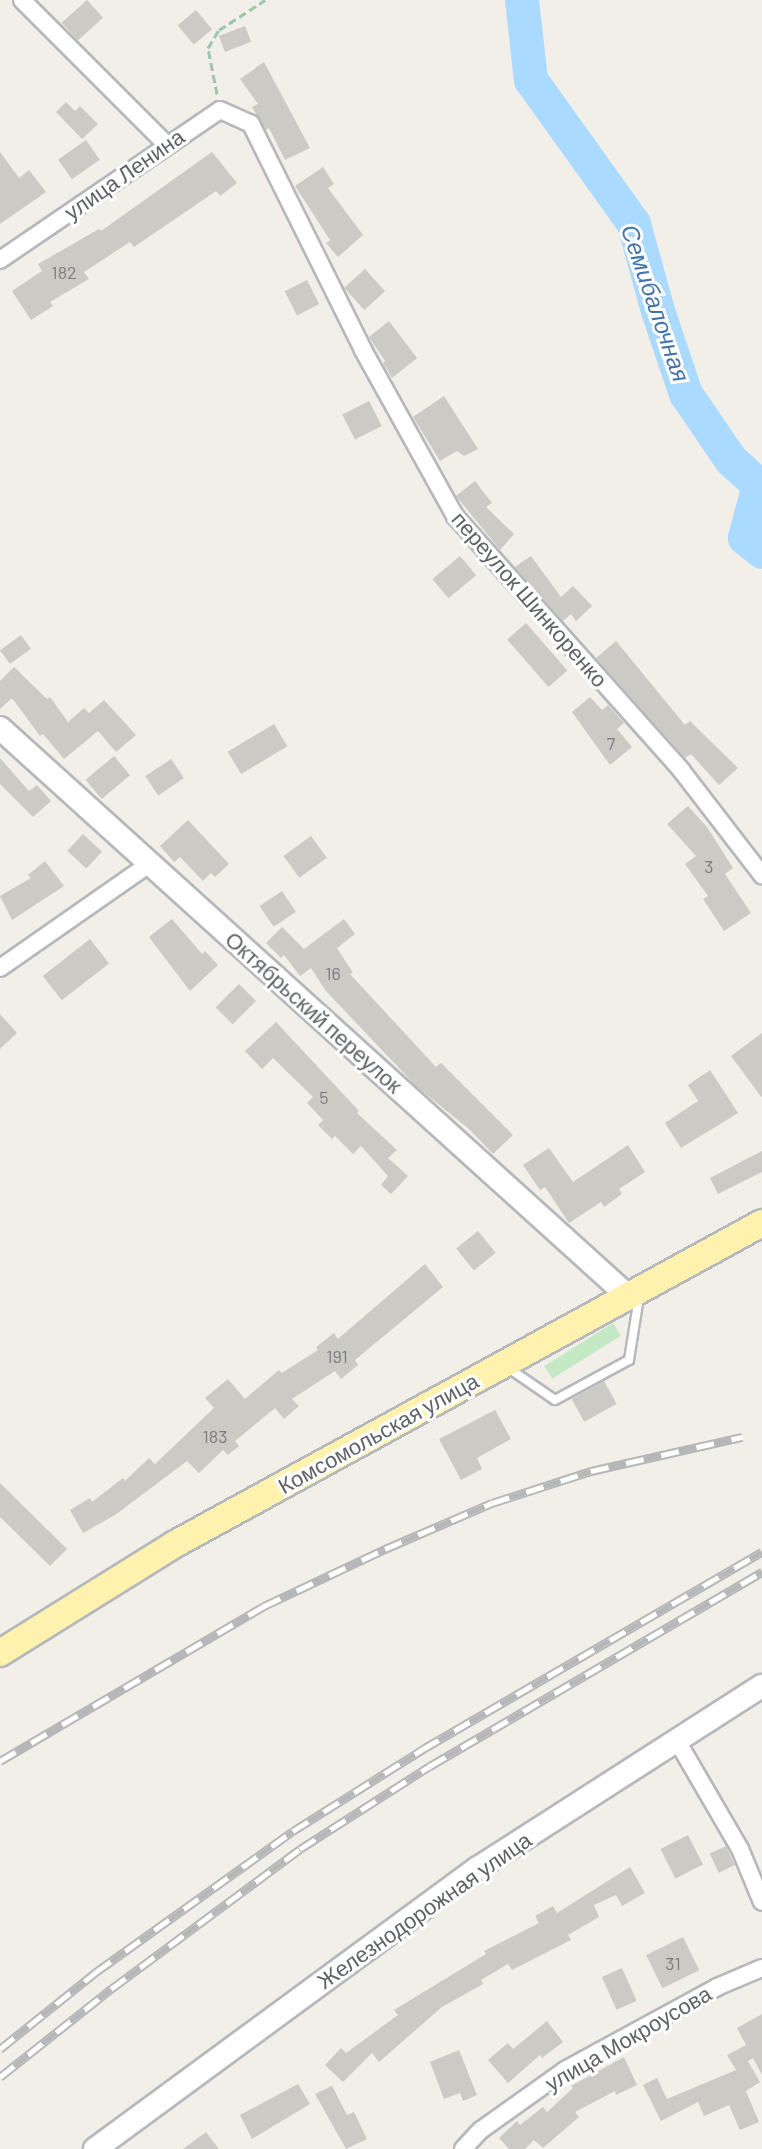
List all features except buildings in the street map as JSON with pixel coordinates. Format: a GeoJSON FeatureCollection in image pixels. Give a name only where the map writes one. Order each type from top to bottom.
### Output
{"type":"FeatureCollection","features":[{"type":"Feature","properties":{"kind":"main road","name":"Комсомольская улица"},"geometry":{"type":"LineString","coordinates":[[0,1653],[175,1544],[762,1223]]}},
{"type":"Feature","properties":{"kind":"street"},"geometry":{"type":"LineString","coordinates":[[22,0],[166,144]]}},
{"type":"Feature","properties":{"kind":"street","name":"улица Ленина"},"geometry":{"type":"LineString","coordinates":[[0,260],[220,110]]}},
{"type":"Feature","properties":{"kind":"street","name":"переулок Шинкоренко"},"geometry":{"type":"LineString","coordinates":[[220,110],[251,124],[363,350],[455,516],[681,770],[762,875]]}},
{"type":"Feature","properties":{"kind":"street","name":"Октябрьский переулок"},"geometry":{"type":"LineString","coordinates":[[0,728],[149,864],[634,1293]]}},
{"type":"Feature","properties":{"kind":"street"},"geometry":{"type":"LineString","coordinates":[[0,968],[149,864]]}},
{"type":"Feature","properties":{"kind":"street","name":"Железнодорожная улица"},"geometry":{"type":"LineString","coordinates":[[95,2149],[478,1868],[762,1686]]}},
{"type":"Feature","properties":{"kind":"street"},"geometry":{"type":"LineString","coordinates":[[676,1739],[740,1849],[762,1902]]}},
{"type":"Feature","properties":{"kind":"street","name":"улица Мокроусова"},"geometry":{"type":"LineString","coordinates":[[463,2149],[481,2130],[565,2070],[717,1987],[762,1968]]}},
{"type":"Feature","properties":{"kind":"lane"},"geometry":{"type":"LineString","coordinates":[[503,1364],[555,1400],[629,1360],[634,1293]]}},
{"type":"Feature","properties":{"kind":"path"},"geometry":{"type":"LineString","coordinates":[[220,110],[208,48],[219,30],[265,0]]}},
{"type":"Feature","properties":{"kind":"green space"},"geometry":{"type":"Polygon","coordinates":[[[613,1323],[621,1336],[552,1379],[544,1366],[613,1323]]]}},
{"type":"Feature","properties":{"kind":"waterway","name":"Семибалочная"},"geometry":{"type":"LineString","coordinates":[[522,0],[531,80],[634,224],[658,311],[686,394],[731,460],[759,485],[745,538],[762,552]]}},
{"type":"Feature","properties":{"kind":"railway"},"geometry":{"type":"LineString","coordinates":[[0,1761],[264,1606],[385,1549],[492,1503],[591,1471],[742,1437]]}},
{"type":"Feature","properties":{"kind":"railway"},"geometry":{"type":"LineString","coordinates":[[0,2049],[96,1972],[293,1831],[423,1749],[762,1552]]}},
{"type":"Feature","properties":{"kind":"railway"},"geometry":{"type":"LineString","coordinates":[[0,2077],[111,1989],[300,1849],[430,1766],[762,1572]]}}]}
